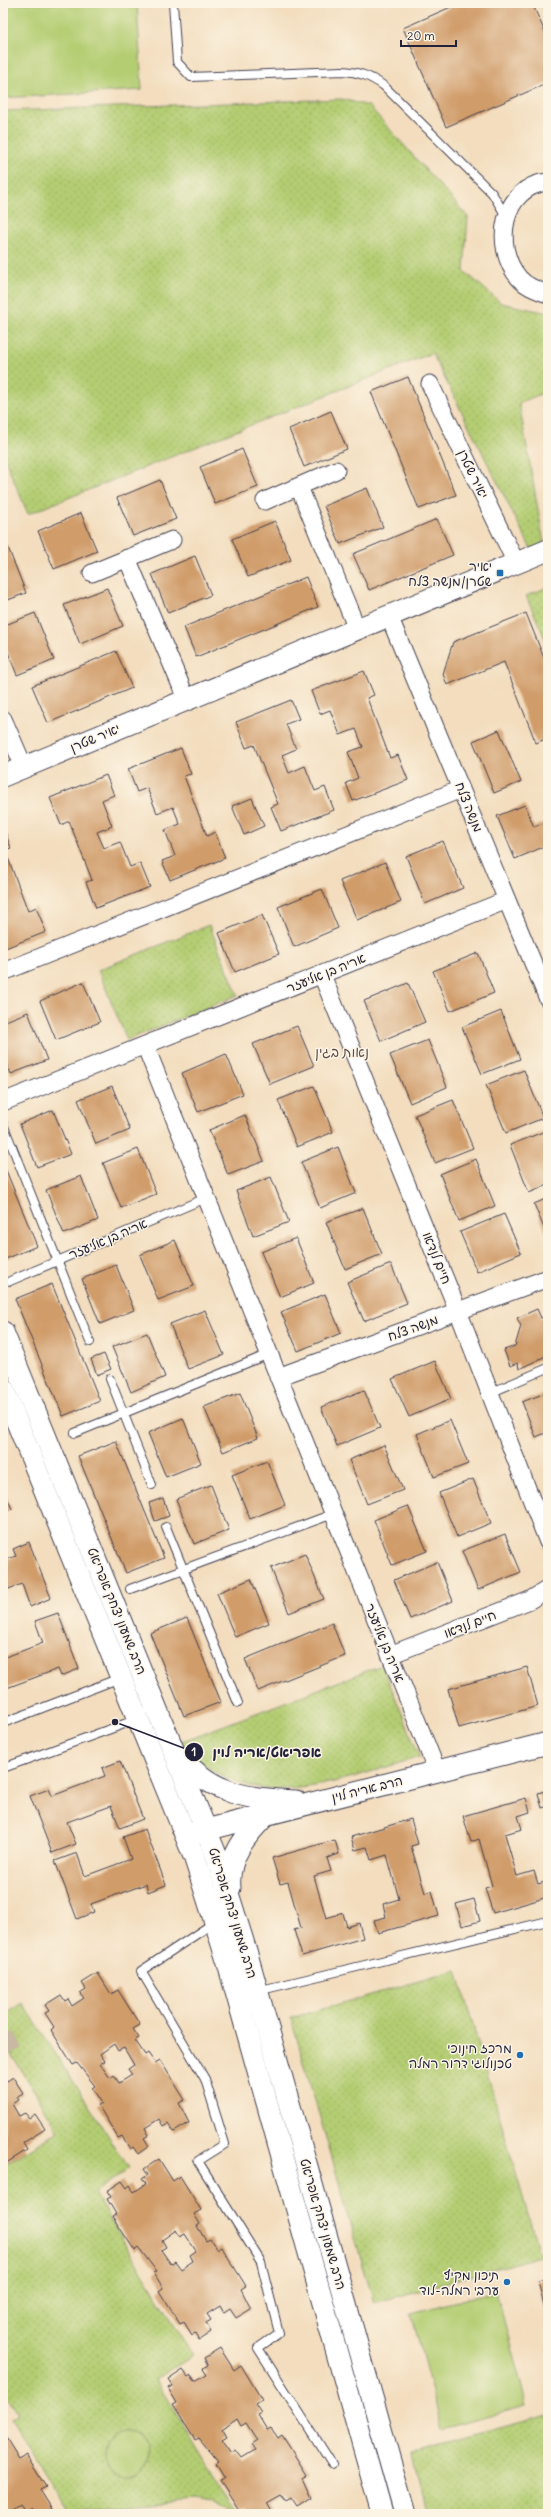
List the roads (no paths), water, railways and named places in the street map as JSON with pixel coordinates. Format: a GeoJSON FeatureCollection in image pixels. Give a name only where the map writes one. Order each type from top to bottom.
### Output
{"type":"FeatureCollection","features":[{"type":"Feature","properties":{"kind":"street"},"geometry":{"type":"LineString","coordinates":[[548,182],[525,192],[516,201],[506,216],[503,228],[505,254],[508,262],[519,278],[530,287],[548,294]]}},
{"type":"Feature","properties":{"kind":"street","name":"יאיר שטרן"},"geometry":{"type":"LineString","coordinates":[[430,384],[516,564]]}},
{"type":"Feature","properties":{"kind":"street"},"geometry":{"type":"LineString","coordinates":[[265,501],[336,470]]}},
{"type":"Feature","properties":{"kind":"street"},"geometry":{"type":"LineString","coordinates":[[299,487],[358,629]]}},
{"type":"Feature","properties":{"kind":"street"},"geometry":{"type":"LineString","coordinates":[[92,573],[172,540]]}},
{"type":"Feature","properties":{"kind":"street","name":"יאיר שטרן"},"geometry":{"type":"LineString","coordinates":[[3,776],[548,550]]}},
{"type":"Feature","properties":{"kind":"street"},"geometry":{"type":"LineString","coordinates":[[127,558],[187,700]]}},
{"type":"Feature","properties":{"kind":"street","name":"מנשה צלח"},"geometry":{"type":"LineString","coordinates":[[389,616],[548,999]]}},
{"type":"Feature","properties":{"kind":"street"},"geometry":{"type":"LineString","coordinates":[[3,718],[24,768]]}},
{"type":"Feature","properties":{"kind":"street"},"geometry":{"type":"LineString","coordinates":[[3,972],[461,790]]}},
{"type":"Feature","properties":{"kind":"street","name":"אריה בן אליעזר"},"geometry":{"type":"LineString","coordinates":[[3,1102],[507,900]]}},
{"type":"Feature","properties":{"kind":"street","name":"חיים לנדאו"},"geometry":{"type":"LineString","coordinates":[[322,975],[458,1311],[548,1542]]}},
{"type":"Feature","properties":{"kind":"street","name":"אריה בן אליעזר"},"geometry":{"type":"LineString","coordinates":[[144,1045],[437,1771]]}},
{"type":"Feature","properties":{"kind":"street","name":"מנשה צלח"},"geometry":{"type":"LineString","coordinates":[[278,1377],[548,1278]]}},
{"type":"Feature","properties":{"kind":"street","name":"הרב שמעון יצחק אפריאט"},"geometry":{"type":"LineString","coordinates":[[3,1332],[207,1830],[233,1906],[405,2514]]}},
{"type":"Feature","properties":{"kind":"street","name":"הרב שמעון יצחק אפריאט"},"geometry":{"type":"LineString","coordinates":[[3,1388],[186,1835],[216,1922],[382,2514]]}},
{"type":"Feature","properties":{"kind":"street","name":"חיים לנדאו"},"geometry":{"type":"LineString","coordinates":[[390,1655],[530,1600],[547,1595]]}},
{"type":"Feature","properties":{"kind":"street","name":"הרב אריה לוין"},"geometry":{"type":"LineString","coordinates":[[186,1835],[548,1744]]}},
{"type":"Feature","properties":{"kind":"street"},"geometry":{"type":"LineString","coordinates":[[173,1748],[179,1757],[195,1772],[216,1787],[232,1794],[250,1798],[317,1802]]}},
{"type":"Feature","properties":{"kind":"street"},"geometry":{"type":"LineString","coordinates":[[233,1906],[230,1884],[232,1862],[247,1834],[267,1815]]}},
{"type":"Feature","properties":{"kind":"lane"},"geometry":{"type":"LineString","coordinates":[[173,3],[177,62],[191,78],[342,71],[356,72],[370,76],[384,86],[492,193],[506,216]]}},
{"type":"Feature","properties":{"kind":"lane"},"geometry":{"type":"LineString","coordinates":[[3,1124],[90,1342]]}},
{"type":"Feature","properties":{"kind":"lane","name":"אריה בן אליעזר"},"geometry":{"type":"LineString","coordinates":[[10,1281],[206,1198]]}},
{"type":"Feature","properties":{"kind":"lane"},"geometry":{"type":"LineString","coordinates":[[75,1432],[269,1354]]}},
{"type":"Feature","properties":{"kind":"lane"},"geometry":{"type":"LineString","coordinates":[[490,1393],[548,1368]]}},
{"type":"Feature","properties":{"kind":"lane"},"geometry":{"type":"LineString","coordinates":[[110,1379],[152,1485]]}},
{"type":"Feature","properties":{"kind":"lane"},"geometry":{"type":"LineString","coordinates":[[130,1589],[333,1514]]}},
{"type":"Feature","properties":{"kind":"lane"},"geometry":{"type":"LineString","coordinates":[[166,1527],[238,1703]]}},
{"type":"Feature","properties":{"kind":"lane"},"geometry":{"type":"LineString","coordinates":[[3,1723],[122,1678]]}},
{"type":"Feature","properties":{"kind":"lane"},"geometry":{"type":"LineString","coordinates":[[3,1768],[138,1718]]}},
{"type":"Feature","properties":{"kind":"lane"},"geometry":{"type":"LineString","coordinates":[[257,1991],[548,1921]]}},
{"type":"Feature","properties":{"kind":"lane"},"geometry":{"type":"LineString","coordinates":[[216,1922],[141,1971],[205,2079],[225,2144],[198,2161],[261,2262],[279,2333],[258,2348],[332,2464]]}},
{"type":"Feature","properties":{"kind":"tunnel"},"geometry":{"type":"LineString","coordinates":[[3,2044],[14,2037]]}},
{"type":"Feature","properties":{"kind":"place","name":"יאיר שטרן/מנשה צלח"},"geometry":{"type":"Point","coordinates":[500,573]}},
{"type":"Feature","properties":{"kind":"place","name":"אפריאט/אריה לוין"},"geometry":{"type":"Point","coordinates":[115,1722]}},
{"type":"Feature","properties":{"kind":"place","name":"מרכז חינוכי טכנולוגי דרור רמלה"},"geometry":{"type":"Point","coordinates":[520,2055]}},
{"type":"Feature","properties":{"kind":"place","name":"תיכון מקיף ערבי רמלה-לוד"},"geometry":{"type":"Point","coordinates":[507,2282]}},
{"type":"Feature","properties":{"kind":"district","name":"נאות בגין"},"geometry":{"type":"Point","coordinates":[342,1052]}}]}
